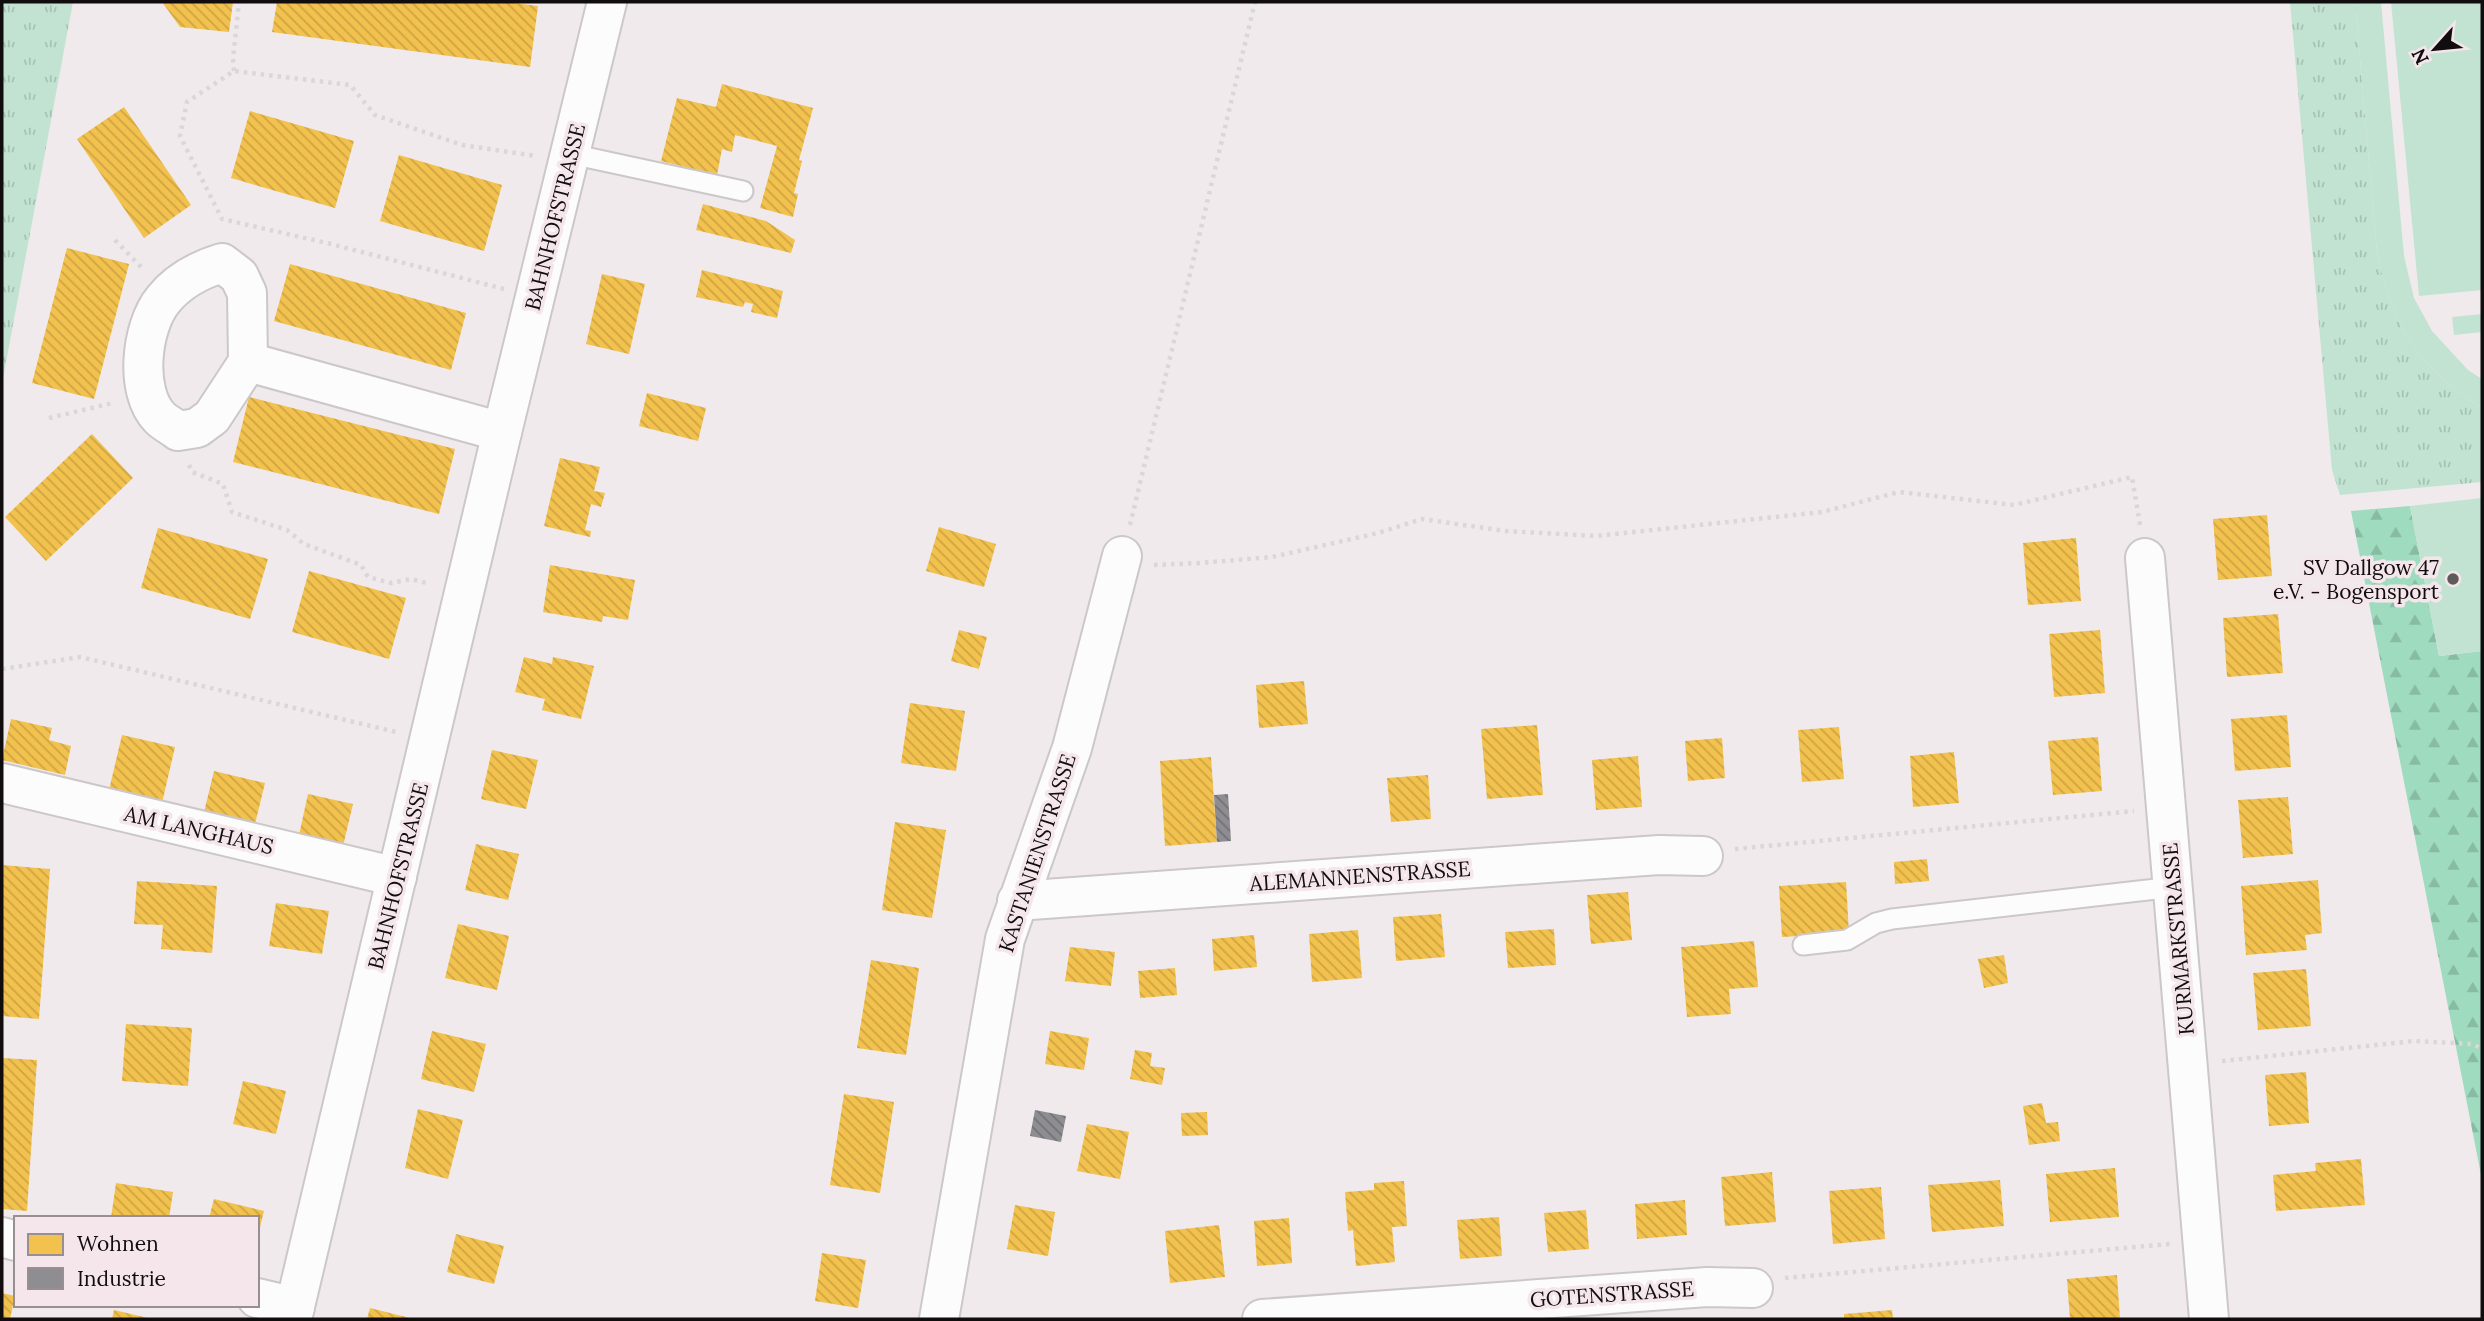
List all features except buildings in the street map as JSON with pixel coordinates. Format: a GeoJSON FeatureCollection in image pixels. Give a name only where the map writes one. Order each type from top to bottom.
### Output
{"type":"FeatureCollection","features":[{"type":"Feature","properties":{"kind":"street","name":"BAHNHOFSTRASSE"},"geometry":{"type":"LineString","coordinates":[[294,1313],[502,432],[607,2]]}},
{"type":"Feature","properties":{"kind":"street"},"geometry":{"type":"LineString","coordinates":[[222,263],[239,276],[247,293],[248,362],[212,417],[197,428],[178,430],[159,417],[148,395],[142,361],[148,331],[162,300],[195,272],[222,263]]}},
{"type":"Feature","properties":{"kind":"street"},"geometry":{"type":"LineString","coordinates":[[248,362],[502,432]]}},
{"type":"Feature","properties":{"kind":"street","name":"KASTANIENSTRASSE"},"geometry":{"type":"LineString","coordinates":[[939,1319],[1005,939],[1072,748],[1122,556]]}},
{"type":"Feature","properties":{"kind":"street","name":"KURMARKSTRASSE"},"geometry":{"type":"LineString","coordinates":[[2145,558],[2210,1319]]}},
{"type":"Feature","properties":{"kind":"street","name":"AM LANGHAUS"},"geometry":{"type":"LineString","coordinates":[[2,783],[397,877]]}},
{"type":"Feature","properties":{"kind":"street","name":"ALEMANNENSTRASSE"},"geometry":{"type":"LineString","coordinates":[[1017,901],[1659,855],[1703,856]]}},
{"type":"Feature","properties":{"kind":"street","name":"GOTENSTRASSE"},"geometry":{"type":"LineString","coordinates":[[1262,1319],[1707,1287],[1753,1289]]}},
{"type":"Feature","properties":{"kind":"street"},"geometry":{"type":"LineString","coordinates":[[259,1299],[294,1313]]}},
{"type":"Feature","properties":{"kind":"lane"},"geometry":{"type":"LineString","coordinates":[[570,158],[743,191]]}},
{"type":"Feature","properties":{"kind":"lane"},"geometry":{"type":"LineString","coordinates":[[1803,945],[1847,940],[1876,923],[1892,919],[2174,887]]}},
{"type":"Feature","properties":{"kind":"path"},"geometry":{"type":"LineString","coordinates":[[234,71],[239,2]]}},
{"type":"Feature","properties":{"kind":"path"},"geometry":{"type":"LineString","coordinates":[[1255,2],[1122,556],[1152,565],[1200,564],[1272,557],[1378,533],[1422,519],[1505,531],[1597,537],[1822,512],[1899,492],[2014,505],[2132,477],[2145,558]]}},
{"type":"Feature","properties":{"kind":"path"},"geometry":{"type":"LineString","coordinates":[[535,297],[344,247],[222,219],[180,136],[187,102],[234,71],[349,85],[376,115],[463,145],[570,158]]}},
{"type":"Feature","properties":{"kind":"path"},"geometry":{"type":"LineString","coordinates":[[49,418],[148,395]]}},
{"type":"Feature","properties":{"kind":"path"},"geometry":{"type":"LineString","coordinates":[[178,430],[192,472],[223,484],[232,512],[287,530],[304,544],[361,565],[368,577],[391,583],[411,579],[465,592]]}},
{"type":"Feature","properties":{"kind":"path"},"geometry":{"type":"LineString","coordinates":[[2,669],[80,657],[431,741]]}},
{"type":"Feature","properties":{"kind":"path"},"geometry":{"type":"LineString","coordinates":[[1703,856],[1731,849],[2167,808]]}},
{"type":"Feature","properties":{"kind":"path"},"geometry":{"type":"LineString","coordinates":[[2189,1064],[2414,1041],[2473,1044],[2482,1049]]}},
{"type":"Feature","properties":{"kind":"path"},"geometry":{"type":"LineString","coordinates":[[1753,1289],[1788,1277],[2202,1241]]}},
{"type":"Feature","properties":{"kind":"green space"},"geometry":{"type":"Polygon","coordinates":[[[2,2],[73,2],[2,384],[2,2]]]}},
{"type":"Feature","properties":{"kind":"green space"},"geometry":{"type":"Polygon","coordinates":[[[2290,2],[2355,2],[2377,253],[2384,280],[2401,324],[2425,360],[2482,408],[2482,482],[2340,495],[2332,470],[2290,2]]]}},
{"type":"Feature","properties":{"kind":"green space"},"geometry":{"type":"Polygon","coordinates":[[[2355,2],[2381,2],[2404,256],[2414,298],[2432,331],[2468,370],[2482,379],[2482,408],[2425,360],[2412,343],[2391,303],[2377,253],[2355,2]]]}},
{"type":"Feature","properties":{"kind":"green space"},"geometry":{"type":"Polygon","coordinates":[[[2391,2],[2482,2],[2482,290],[2419,296],[2391,2]]]}},
{"type":"Feature","properties":{"kind":"green space"},"geometry":{"type":"Polygon","coordinates":[[[2482,314],[2482,332],[2454,335],[2452,317],[2482,314]]]}},
{"type":"Feature","properties":{"kind":"green space","name":"SV Dallgow 47 e.V. - Bogensport"},"geometry":{"type":"Polygon","coordinates":[[[2482,498],[2482,651],[2439,656],[2410,506],[2482,498]]]}},
{"type":"Feature","properties":{"kind":"green space"},"geometry":{"type":"Polygon","coordinates":[[[2410,506],[2439,656],[2482,651],[2482,1180],[2351,511],[2410,506]]]}},
{"type":"Feature","properties":{"kind":"place","name":"SV Dallgow 47 e.V. - Bogensport"},"geometry":{"type":"Point","coordinates":[2453,579]}}]}
